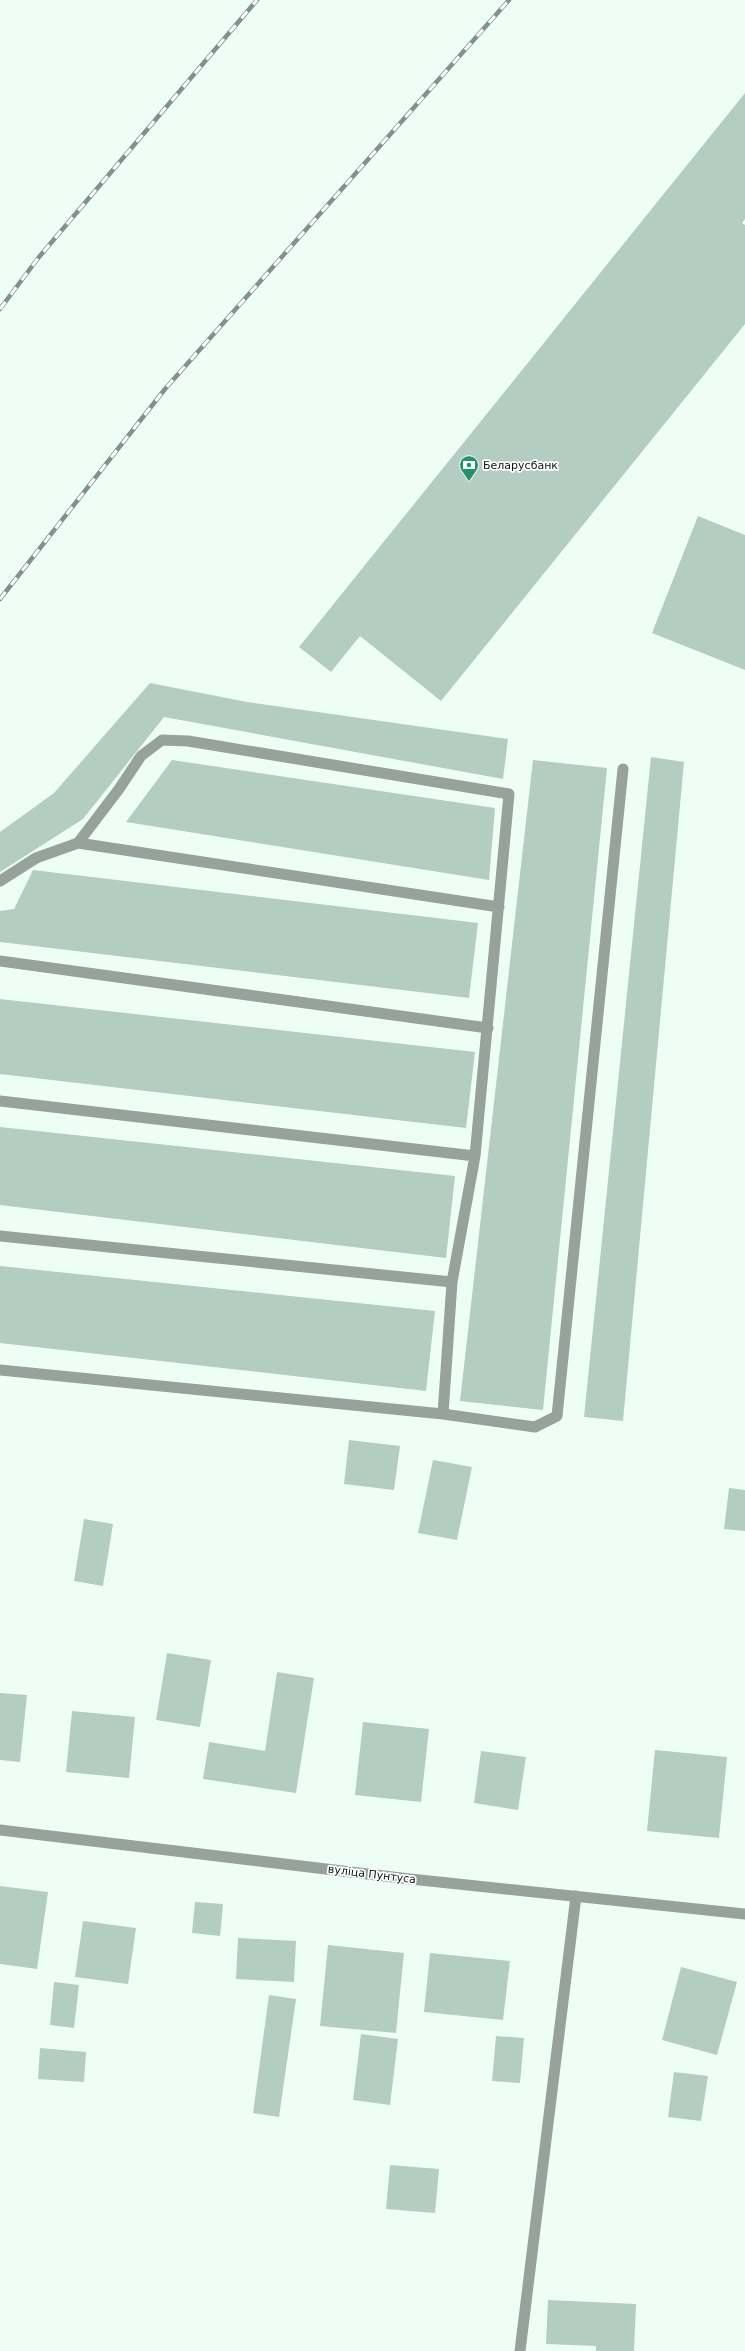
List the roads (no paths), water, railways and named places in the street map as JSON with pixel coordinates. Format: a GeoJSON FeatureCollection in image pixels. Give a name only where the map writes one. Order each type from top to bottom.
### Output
{"type":"FeatureCollection","features":[{"type":"Feature","properties":{"kind":"street"},"geometry":{"type":"LineString","coordinates":[[78,843],[119,789],[141,756],[162,740],[188,741],[509,794],[475,1156],[452,1282],[443,1414]]}},
{"type":"Feature","properties":{"kind":"street"},"geometry":{"type":"LineString","coordinates":[[0,1370],[443,1414],[535,1427],[557,1416],[623,769]]}},
{"type":"Feature","properties":{"kind":"street"},"geometry":{"type":"LineString","coordinates":[[0,881],[36,858],[78,843],[499,907]]}},
{"type":"Feature","properties":{"kind":"street"},"geometry":{"type":"LineString","coordinates":[[0,961],[488,1028]]}},
{"type":"Feature","properties":{"kind":"street"},"geometry":{"type":"LineString","coordinates":[[0,1101],[475,1156]]}},
{"type":"Feature","properties":{"kind":"street"},"geometry":{"type":"LineString","coordinates":[[0,1236],[452,1282]]}},
{"type":"Feature","properties":{"kind":"street","name":"вуліца Пунтуса"},"geometry":{"type":"LineString","coordinates":[[0,1830],[745,1914]]}},
{"type":"Feature","properties":{"kind":"street"},"geometry":{"type":"LineString","coordinates":[[520,2351],[576,1896]]}},
{"type":"Feature","properties":{"kind":"railway"},"geometry":{"type":"LineString","coordinates":[[0,309],[39,257],[257,0]]}},
{"type":"Feature","properties":{"kind":"railway"},"geometry":{"type":"LineString","coordinates":[[0,599],[165,389],[509,0]]}},
{"type":"Feature","properties":{"kind":"place","name":"Беларусбанк"},"geometry":{"type":"Point","coordinates":[469,482]}}]}
